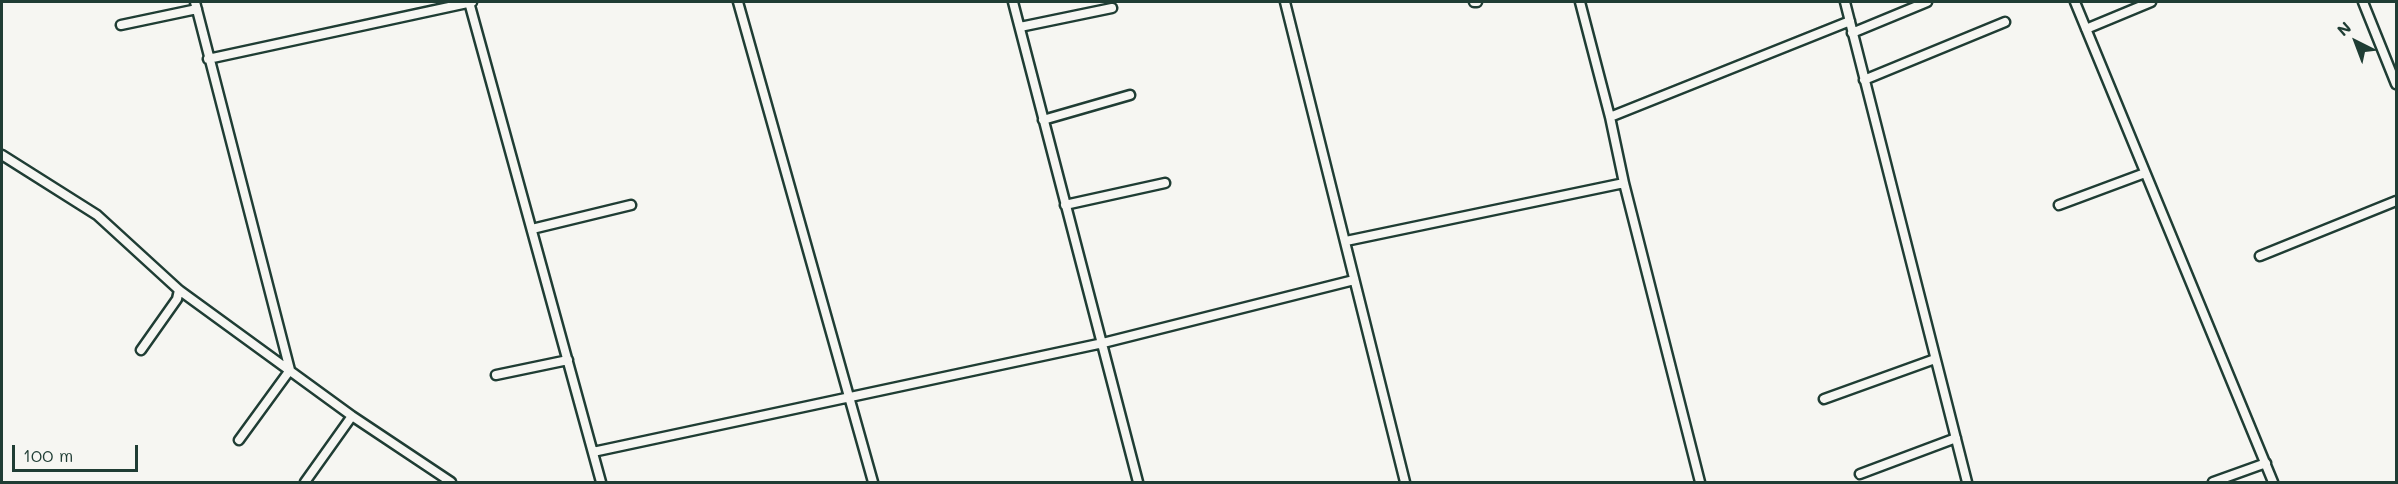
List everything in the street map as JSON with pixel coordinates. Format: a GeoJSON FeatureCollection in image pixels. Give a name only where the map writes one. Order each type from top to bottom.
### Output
{"type":"FeatureCollection","features":[{"type":"Feature","properties":{"kind":"street"},"geometry":{"type":"LineString","coordinates":[[208,59],[470,2],[601,483]]}},
{"type":"Feature","properties":{"kind":"street"},"geometry":{"type":"LineString","coordinates":[[738,2],[873,483]]}},
{"type":"Feature","properties":{"kind":"street"},"geometry":{"type":"LineString","coordinates":[[1013,2],[1138,483]]}},
{"type":"Feature","properties":{"kind":"street"},"geometry":{"type":"LineString","coordinates":[[1285,2],[1405,483]]}},
{"type":"Feature","properties":{"kind":"street"},"geometry":{"type":"LineString","coordinates":[[1580,2],[1700,483]]}},
{"type":"Feature","properties":{"kind":"street"},"geometry":{"type":"LineString","coordinates":[[1845,2],[1967,483]]}},
{"type":"Feature","properties":{"kind":"street"},"geometry":{"type":"LineString","coordinates":[[1852,33],[1927,2]]}},
{"type":"Feature","properties":{"kind":"street"},"geometry":{"type":"LineString","coordinates":[[2075,2],[2273,483]]}},
{"type":"Feature","properties":{"kind":"street"},"geometry":{"type":"LineString","coordinates":[[2086,29],[2151,2]]}},
{"type":"Feature","properties":{"kind":"street"},"geometry":{"type":"LineString","coordinates":[[2363,2],[2397,84]]}},
{"type":"Feature","properties":{"kind":"street"},"geometry":{"type":"LineString","coordinates":[[121,25],[196,5],[208,59],[290,370]]}},
{"type":"Feature","properties":{"kind":"street"},"geometry":{"type":"LineString","coordinates":[[1020,27],[1113,8]]}},
{"type":"Feature","properties":{"kind":"street"},"geometry":{"type":"LineString","coordinates":[[1610,117],[1850,21]]}},
{"type":"Feature","properties":{"kind":"street"},"geometry":{"type":"LineString","coordinates":[[1864,80],[2005,22]]}},
{"type":"Feature","properties":{"kind":"street"},"geometry":{"type":"LineString","coordinates":[[1043,120],[1130,95]]}},
{"type":"Feature","properties":{"kind":"street"},"geometry":{"type":"LineString","coordinates":[[2,155],[97,215],[179,290],[352,416],[451,483]]}},
{"type":"Feature","properties":{"kind":"street"},"geometry":{"type":"LineString","coordinates":[[2059,205],[2145,173]]}},
{"type":"Feature","properties":{"kind":"street"},"geometry":{"type":"LineString","coordinates":[[1065,205],[1165,183]]}},
{"type":"Feature","properties":{"kind":"street"},"geometry":{"type":"LineString","coordinates":[[1346,241],[1624,183]]}},
{"type":"Feature","properties":{"kind":"street"},"geometry":{"type":"LineString","coordinates":[[2260,256],[2397,201]]}},
{"type":"Feature","properties":{"kind":"street"},"geometry":{"type":"LineString","coordinates":[[532,229],[631,205]]}},
{"type":"Feature","properties":{"kind":"street"},"geometry":{"type":"LineString","coordinates":[[593,452],[1103,343],[1354,280]]}},
{"type":"Feature","properties":{"kind":"street"},"geometry":{"type":"LineString","coordinates":[[141,350],[177,299],[179,290]]}},
{"type":"Feature","properties":{"kind":"street"},"geometry":{"type":"LineString","coordinates":[[1824,399],[1935,359]]}},
{"type":"Feature","properties":{"kind":"street"},"geometry":{"type":"LineString","coordinates":[[496,375],[568,360]]}},
{"type":"Feature","properties":{"kind":"street"},"geometry":{"type":"LineString","coordinates":[[239,440],[290,370]]}},
{"type":"Feature","properties":{"kind":"street"},"geometry":{"type":"LineString","coordinates":[[305,483],[352,416]]}},
{"type":"Feature","properties":{"kind":"street"},"geometry":{"type":"LineString","coordinates":[[1860,474],[1956,438]]}},
{"type":"Feature","properties":{"kind":"street"},"geometry":{"type":"LineString","coordinates":[[2213,483],[2266,463]]}}]}
